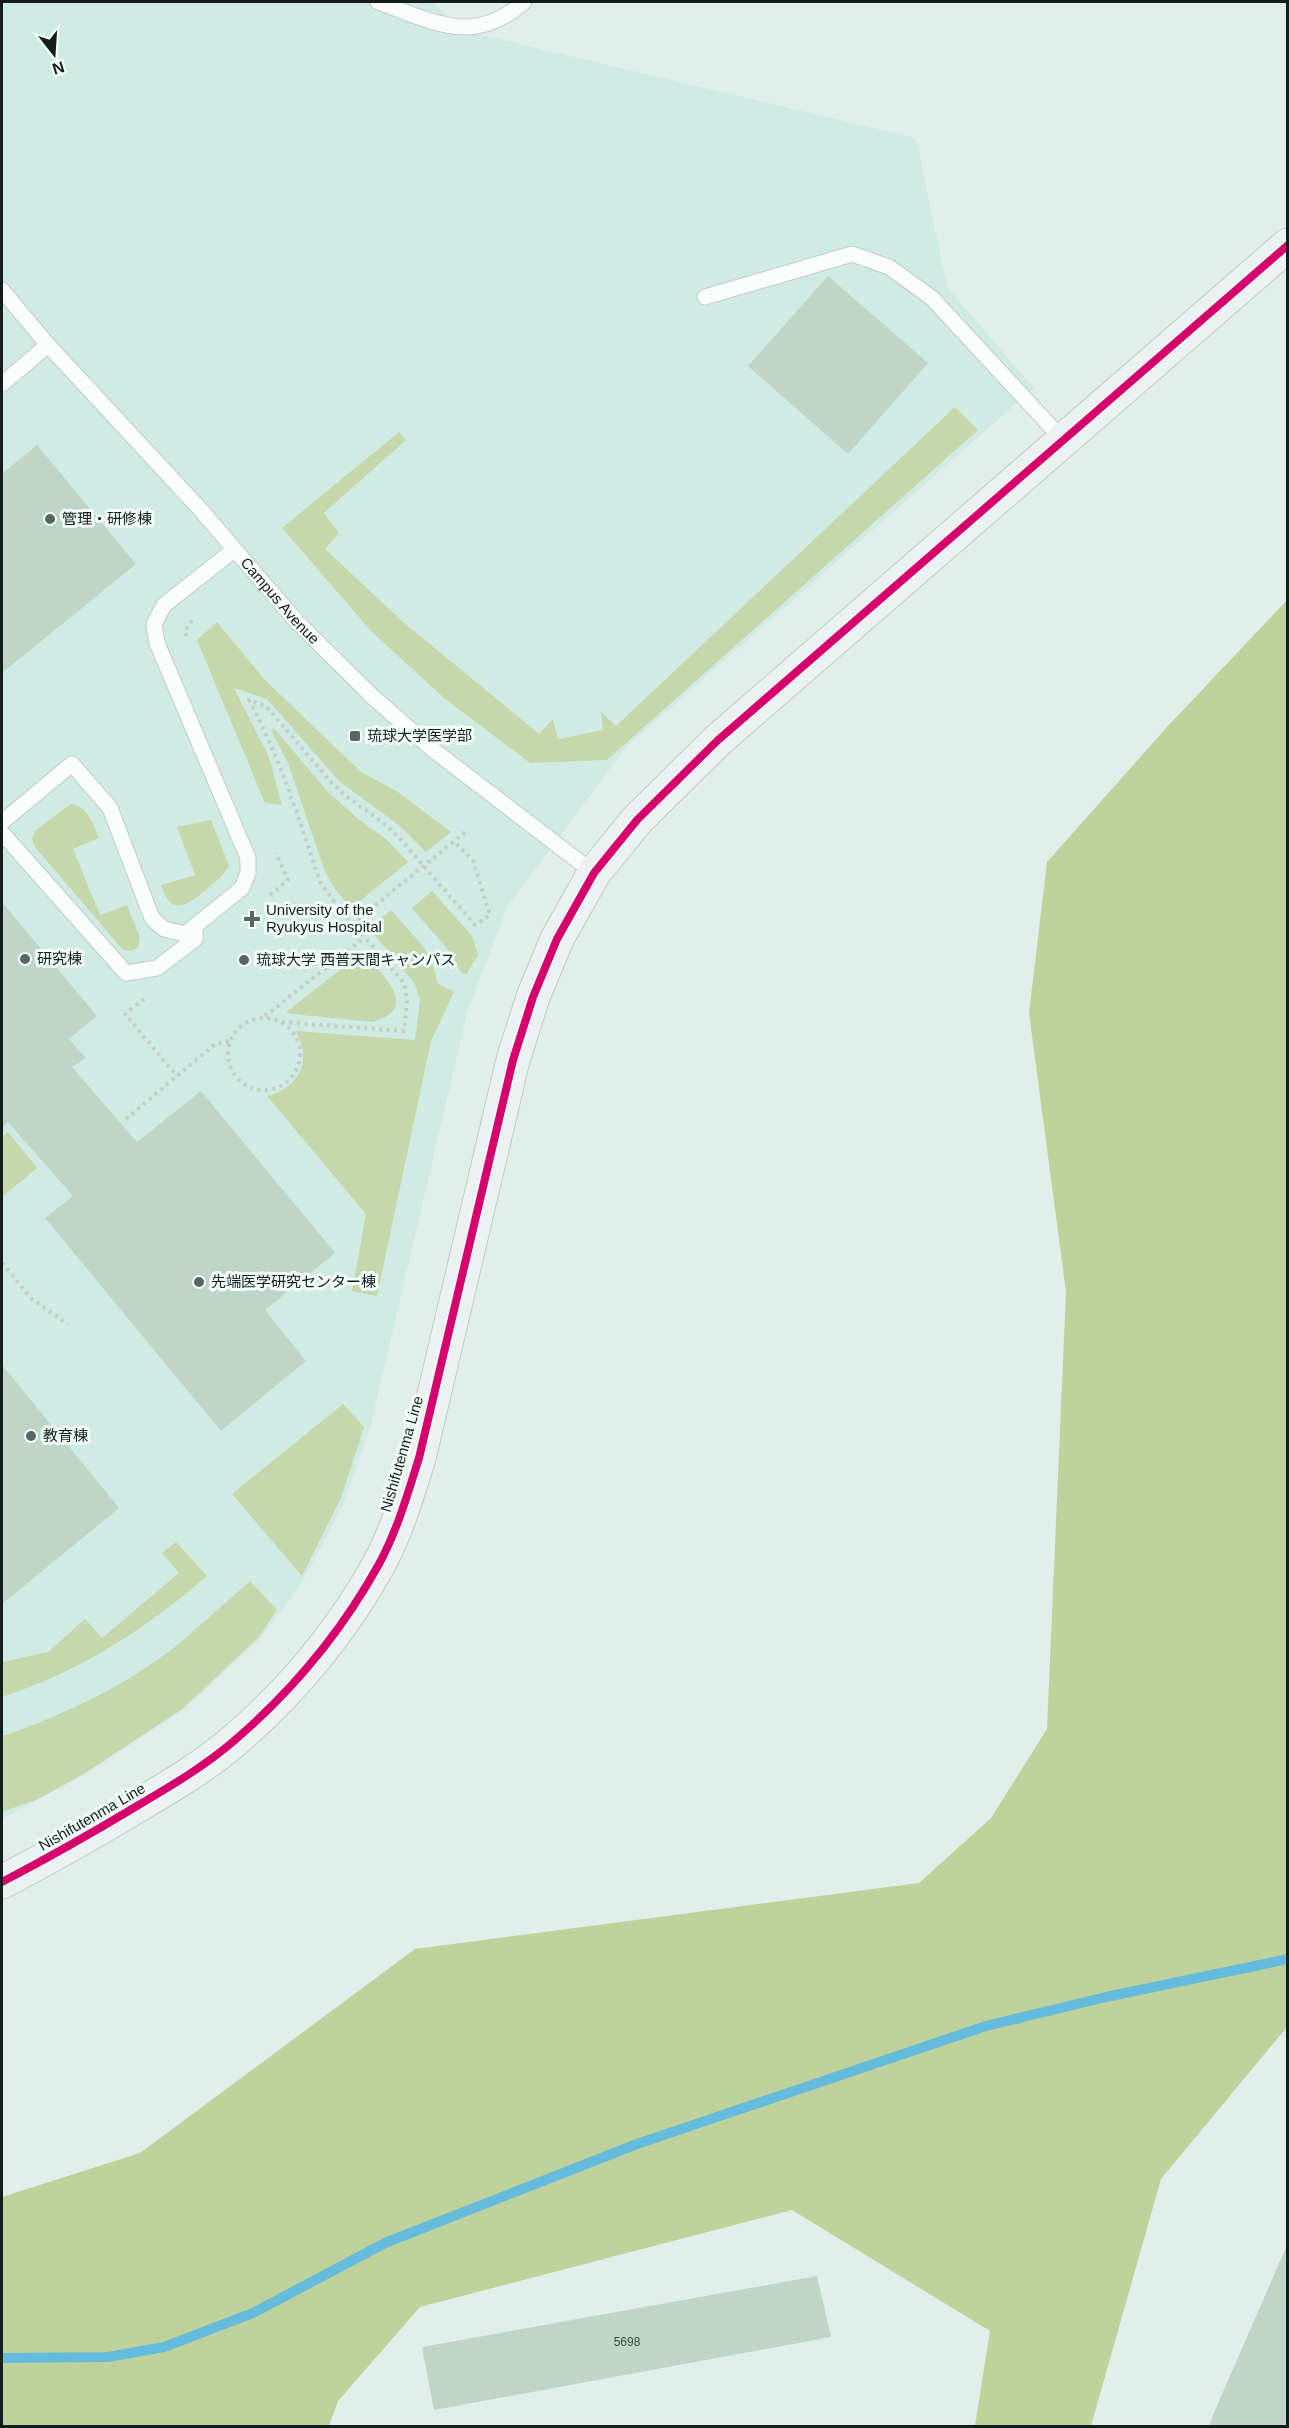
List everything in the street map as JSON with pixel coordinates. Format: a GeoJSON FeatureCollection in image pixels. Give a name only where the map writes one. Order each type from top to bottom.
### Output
{"type":"FeatureCollection","features":[{"type":"Feature","properties":{"kind":"street","name":"Nishifutenma Line"},"geometry":{"type":"LineString","coordinates":[[2,1882],[66,1849],[186,1777],[234,1741],[274,1704],[314,1660],[349,1613],[380,1563],[405,1503],[419,1458],[513,1060],[533,997],[557,939],[594,873],[637,820],[717,741],[1287,245]]}},
{"type":"Feature","properties":{"kind":"lane"},"geometry":{"type":"LineString","coordinates":[[378,2],[445,26],[467,28],[492,23],[525,2]]}},
{"type":"Feature","properties":{"kind":"lane"},"geometry":{"type":"LineString","coordinates":[[705,297],[852,254],[890,267],[932,298],[1063,440]]}},
{"type":"Feature","properties":{"kind":"lane","name":"Campus Avenue"},"geometry":{"type":"LineString","coordinates":[[2,290],[48,345],[297,622],[374,698],[436,752],[594,873]]}},
{"type":"Feature","properties":{"kind":"lane"},"geometry":{"type":"LineString","coordinates":[[2,384],[48,345]]}},
{"type":"Feature","properties":{"kind":"lane"},"geometry":{"type":"LineString","coordinates":[[2,822],[72,764],[110,808],[152,918],[165,929],[185,934],[242,888],[248,873],[248,858],[157,643],[154,624],[164,605],[234,550]]}},
{"type":"Feature","properties":{"kind":"lane"},"geometry":{"type":"LineString","coordinates":[[2,833],[126,973],[157,968],[195,939],[195,927]]}},
{"type":"Feature","properties":{"kind":"path"},"geometry":{"type":"LineString","coordinates":[[282,1022],[292,1030],[299,1042],[301,1054],[298,1067],[291,1078],[276,1089],[251,1089],[239,1082],[229,1066],[226,1053],[229,1041],[236,1030],[251,1019],[264,1017],[282,1022],[404,1031],[407,1001],[404,983],[352,924],[321,884],[281,766],[268,734],[249,700],[266,706],[330,781],[347,797],[386,825],[475,925],[490,915],[473,861],[454,841]]}},
{"type":"Feature","properties":{"kind":"path"},"geometry":{"type":"LineString","coordinates":[[352,924],[468,830]]}},
{"type":"Feature","properties":{"kind":"path"},"geometry":{"type":"LineString","coordinates":[[264,1017],[364,938]]}},
{"type":"Feature","properties":{"kind":"path"},"geometry":{"type":"LineString","coordinates":[[125,1014],[177,1076]]}},
{"type":"Feature","properties":{"kind":"path"},"geometry":{"type":"LineString","coordinates":[[126,1119],[215,1044],[229,1041]]}},
{"type":"Feature","properties":{"kind":"path"},"geometry":{"type":"LineString","coordinates":[[2,1263],[32,1299],[68,1324]]}},
{"type":"Feature","properties":{"kind":"shaded area","name":"University of the Ryukyus Hospital"},"geometry":{"type":"Polygon","coordinates":[[[2,2],[434,2],[460,30],[916,138],[947,287],[1034,388],[626,747],[507,907],[467,1013],[370,1428],[343,1504],[303,1581],[258,1641],[185,1709],[86,1774],[2,1819],[2,2]]]}},
{"type":"Feature","properties":{"kind":"green space"},"geometry":{"type":"Polygon","coordinates":[[[955,407],[978,430],[607,760],[530,763],[444,698],[372,632],[282,528],[399,432],[406,440],[324,513],[339,533],[325,549],[402,621],[539,734],[553,719],[558,739],[603,730],[601,712],[616,726],[955,407]]]}},
{"type":"Feature","properties":{"kind":"green space"},"geometry":{"type":"Polygon","coordinates":[[[1287,600],[1287,2027],[1161,2179],[1091,2426],[975,2426],[990,2331],[792,2210],[420,2307],[338,2401],[329,2426],[2,2426],[2,2197],[140,2153],[415,1949],[919,1883],[991,1818],[1047,1729],[1066,1292],[1029,1013],[1047,862],[1167,727],[1287,600]]]}},
{"type":"Feature","properties":{"kind":"green space"},"geometry":{"type":"Polygon","coordinates":[[[217,622],[265,680],[361,772],[398,792],[451,832],[426,852],[401,827],[339,781],[267,699],[234,688],[269,757],[282,805],[265,803],[197,640],[217,622]]]}},
{"type":"Feature","properties":{"kind":"green space"},"geometry":{"type":"Polygon","coordinates":[[[274,728],[328,792],[357,818],[387,840],[408,862],[351,908],[335,889],[325,872],[288,763],[271,730],[274,728]]]}},
{"type":"Feature","properties":{"kind":"green space"},"geometry":{"type":"Polygon","coordinates":[[[71,804],[77,805],[86,812],[99,838],[73,849],[100,915],[127,905],[140,938],[138,947],[132,951],[123,950],[35,847],[32,838],[36,830],[71,804]]]}},
{"type":"Feature","properties":{"kind":"green space"},"geometry":{"type":"Polygon","coordinates":[[[211,820],[229,866],[199,896],[186,904],[174,905],[169,902],[161,885],[195,875],[177,827],[211,820]]]}},
{"type":"Feature","properties":{"kind":"green space"},"geometry":{"type":"Polygon","coordinates":[[[432,891],[472,936],[478,955],[466,975],[461,972],[445,946],[412,908],[432,891]]]}},
{"type":"Feature","properties":{"kind":"green space"},"geometry":{"type":"Polygon","coordinates":[[[391,910],[423,946],[431,959],[438,984],[454,992],[431,1041],[377,1296],[352,1291],[366,1214],[267,1096],[288,1086],[300,1072],[303,1053],[296,1031],[415,1040],[420,1000],[415,984],[369,928],[391,910]]]}},
{"type":"Feature","properties":{"kind":"green space"},"geometry":{"type":"Polygon","coordinates":[[[363,952],[393,990],[396,1000],[394,1009],[387,1016],[372,1022],[285,1013],[363,952]]]}},
{"type":"Feature","properties":{"kind":"green space"},"geometry":{"type":"Polygon","coordinates":[[[8,1132],[37,1168],[2,1197],[2,1137],[8,1132]]]}},
{"type":"Feature","properties":{"kind":"green space"},"geometry":{"type":"Polygon","coordinates":[[[343,1404],[364,1427],[341,1498],[302,1576],[232,1494],[343,1404]]]}},
{"type":"Feature","properties":{"kind":"green space"},"geometry":{"type":"Polygon","coordinates":[[[176,1542],[207,1576],[160,1614],[85,1662],[31,1687],[2,1697],[2,1662],[48,1652],[85,1619],[102,1638],[179,1573],[162,1553],[176,1542]]]}},
{"type":"Feature","properties":{"kind":"green space"},"geometry":{"type":"Polygon","coordinates":[[[250,1581],[277,1610],[258,1638],[182,1709],[85,1773],[38,1799],[2,1812],[2,1736],[73,1708],[118,1685],[181,1642],[250,1581]]]}},
{"type":"Feature","properties":{"kind":"building"},"geometry":{"type":"Polygon","coordinates":[[[828,276],[928,363],[848,454],[748,366],[828,276]]]}},
{"type":"Feature","properties":{"kind":"building","name":"管理・研修棟"},"geometry":{"type":"Polygon","coordinates":[[[37,445],[136,564],[2,673],[2,474],[37,445]]]}},
{"type":"Feature","properties":{"kind":"building","name":"先端医学研究センター棟"},"geometry":{"type":"Polygon","coordinates":[[[2,902],[97,1016],[69,1039],[86,1058],[72,1067],[137,1142],[201,1091],[335,1253],[265,1310],[306,1361],[221,1431],[45,1218],[73,1196],[8,1122],[2,1128],[2,902]]]}},
{"type":"Feature","properties":{"kind":"building","name":"教育棟"},"geometry":{"type":"Polygon","coordinates":[[[2,1365],[119,1508],[2,1604],[2,1365]]]}},
{"type":"Feature","properties":{"kind":"building"},"geometry":{"type":"Polygon","coordinates":[[[1287,2245],[1287,2426],[1209,2426],[1213,2415],[1287,2245]]]}},
{"type":"Feature","properties":{"kind":"building"},"geometry":{"type":"Polygon","coordinates":[[[817,2276],[831,2337],[434,2410],[422,2347],[817,2276]]]}},
{"type":"Feature","properties":{"kind":"waterway"},"geometry":{"type":"LineString","coordinates":[[2,2358],[108,2357],[164,2347],[253,2313],[385,2243],[637,2144],[986,2026],[1106,1997],[1288,1959]]}},
{"type":"Feature","properties":{"kind":"cycle path"},"geometry":{"type":"LineString","coordinates":[[2,1882],[162,1791],[224,1749],[277,1701],[296,1680],[332,1636],[365,1589],[402,1512],[419,1458],[513,1060],[533,997],[557,939],[594,873],[637,820],[717,741],[1288,245]]}},
{"type":"Feature","properties":{"kind":"place","name":"管理・研修棟"},"geometry":{"type":"Point","coordinates":[50,519]}},
{"type":"Feature","properties":{"kind":"place","name":"琉球大学医学部"},"geometry":{"type":"Point","coordinates":[355,736]}},
{"type":"Feature","properties":{"kind":"place","name":"University of the Ryukyus Hospital"},"geometry":{"type":"Point","coordinates":[252,919]}},
{"type":"Feature","properties":{"kind":"place","name":"研究棟"},"geometry":{"type":"Point","coordinates":[25,959]}},
{"type":"Feature","properties":{"kind":"place","name":"琉球大学 西普天間キャンパス"},"geometry":{"type":"Point","coordinates":[244,960]}},
{"type":"Feature","properties":{"kind":"place","name":"先端医学研究センター棟"},"geometry":{"type":"Point","coordinates":[199,1282]}},
{"type":"Feature","properties":{"kind":"place","name":"教育棟"},"geometry":{"type":"Point","coordinates":[31,1436]}}]}
